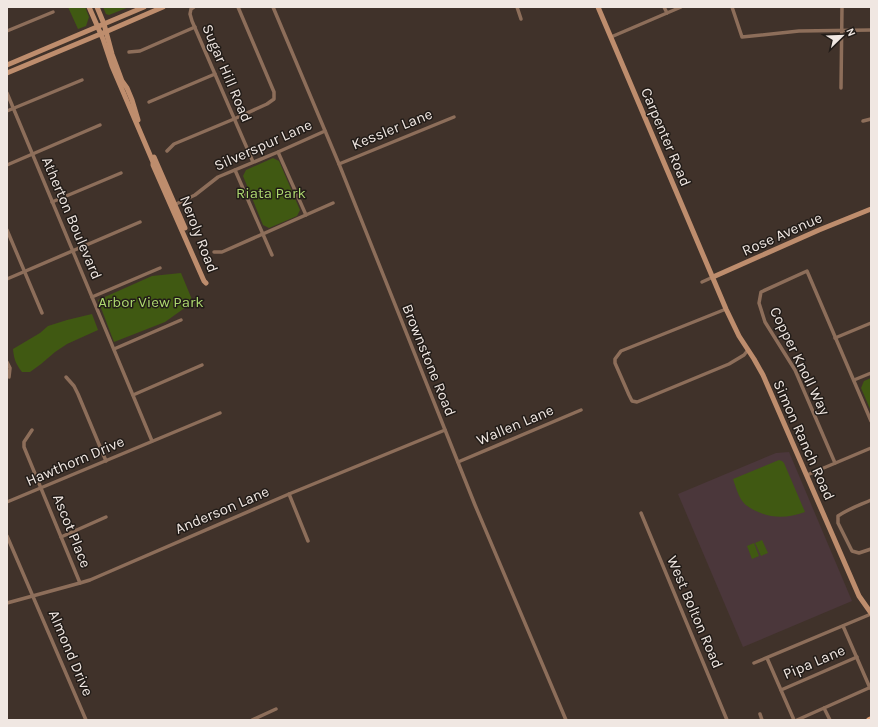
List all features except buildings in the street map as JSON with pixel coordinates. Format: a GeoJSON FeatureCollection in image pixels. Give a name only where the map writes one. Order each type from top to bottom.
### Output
{"type":"FeatureCollection","features":[{"type":"Feature","properties":{"kind":"street","name":"Neroly Road"},"geometry":{"type":"LineString","coordinates":[[89,7],[112,66],[173,205],[206,280],[206,283],[204,281],[173,205],[138,119],[132,100],[116,67],[104,24],[97,7]]}},
{"type":"Feature","properties":{"kind":"street"},"geometry":{"type":"LineString","coordinates":[[7,66],[144,7]]}},
{"type":"Feature","properties":{"kind":"street"},"geometry":{"type":"LineString","coordinates":[[7,73],[163,7]]}},
{"type":"Feature","properties":{"kind":"street","name":"Sugar Hill Road"},"geometry":{"type":"LineString","coordinates":[[194,7],[191,9],[190,14],[253,162]]}},
{"type":"Feature","properties":{"kind":"street"},"geometry":{"type":"LineString","coordinates":[[167,151],[174,144],[234,119],[267,104],[274,99],[274,92],[238,7]]}},
{"type":"Feature","properties":{"kind":"street","name":"Brownstone Road"},"geometry":{"type":"LineString","coordinates":[[272,7],[339,164],[475,505],[566,720]]}},
{"type":"Feature","properties":{"kind":"street"},"geometry":{"type":"LineString","coordinates":[[517,7],[522,19]]}},
{"type":"Feature","properties":{"kind":"street","name":"Carpenter Road"},"geometry":{"type":"LineString","coordinates":[[598,7],[713,277]]}},
{"type":"Feature","properties":{"kind":"street"},"geometry":{"type":"LineString","coordinates":[[664,7],[667,13]]}},
{"type":"Feature","properties":{"kind":"street"},"geometry":{"type":"LineString","coordinates":[[611,38],[681,7]]}},
{"type":"Feature","properties":{"kind":"street"},"geometry":{"type":"LineString","coordinates":[[732,7],[742,37],[798,31],[871,30]]}},
{"type":"Feature","properties":{"kind":"street"},"geometry":{"type":"LineString","coordinates":[[841,88],[842,7]]}},
{"type":"Feature","properties":{"kind":"street"},"geometry":{"type":"LineString","coordinates":[[7,31],[53,12]]}},
{"type":"Feature","properties":{"kind":"street"},"geometry":{"type":"LineString","coordinates":[[129,52],[140,51],[195,27]]}},
{"type":"Feature","properties":{"kind":"street"},"geometry":{"type":"LineString","coordinates":[[149,102],[215,74]]}},
{"type":"Feature","properties":{"kind":"street"},"geometry":{"type":"LineString","coordinates":[[7,111],[82,80]]}},
{"type":"Feature","properties":{"kind":"street","name":"Atherton Boulevard"},"geometry":{"type":"LineString","coordinates":[[7,93],[152,441]]}},
{"type":"Feature","properties":{"kind":"street","name":"Kessler Lane"},"geometry":{"type":"LineString","coordinates":[[339,164],[454,117]]}},
{"type":"Feature","properties":{"kind":"street"},"geometry":{"type":"LineString","coordinates":[[863,121],[871,119]]}},
{"type":"Feature","properties":{"kind":"street"},"geometry":{"type":"LineString","coordinates":[[7,165],[100,125]]}},
{"type":"Feature","properties":{"kind":"street","name":"Silverspur Lane"},"geometry":{"type":"LineString","coordinates":[[173,205],[195,195],[218,177],[325,131]]}},
{"type":"Feature","properties":{"kind":"street"},"geometry":{"type":"LineString","coordinates":[[278,152],[306,215]]}},
{"type":"Feature","properties":{"kind":"street"},"geometry":{"type":"LineString","coordinates":[[235,170],[272,255]]}},
{"type":"Feature","properties":{"kind":"street"},"geometry":{"type":"LineString","coordinates":[[52,202],[121,173]]}},
{"type":"Feature","properties":{"kind":"street"},"geometry":{"type":"LineString","coordinates":[[214,252],[222,252],[333,203]]}},
{"type":"Feature","properties":{"kind":"street","name":"Rose Avenue"},"geometry":{"type":"LineString","coordinates":[[702,282],[819,230],[871,209]]}},
{"type":"Feature","properties":{"kind":"street"},"geometry":{"type":"LineString","coordinates":[[7,279],[140,222]]}},
{"type":"Feature","properties":{"kind":"street"},"geometry":{"type":"LineString","coordinates":[[7,230],[42,313]]}},
{"type":"Feature","properties":{"kind":"street"},"geometry":{"type":"LineString","coordinates":[[92,297],[160,268]]}},
{"type":"Feature","properties":{"kind":"street","name":"Copper Knoll Way"},"geometry":{"type":"LineString","coordinates":[[835,464],[795,370],[765,322],[759,303],[761,292],[807,271],[836,338]]}},
{"type":"Feature","properties":{"kind":"street","name":"Simon Ranch Road"},"geometry":{"type":"LineString","coordinates":[[713,277],[739,336],[763,375],[859,596],[871,613]]}},
{"type":"Feature","properties":{"kind":"street"},"geometry":{"type":"LineString","coordinates":[[726,309],[621,351],[615,358],[615,363],[632,401],[637,402],[729,364],[744,355],[748,350]]}},
{"type":"Feature","properties":{"kind":"street"},"geometry":{"type":"LineString","coordinates":[[114,349],[181,320]]}},
{"type":"Feature","properties":{"kind":"street"},"geometry":{"type":"LineString","coordinates":[[871,323],[836,338],[871,421]]}},
{"type":"Feature","properties":{"kind":"street"},"geometry":{"type":"LineString","coordinates":[[7,362],[10,368],[9,377]]}},
{"type":"Feature","properties":{"kind":"street"},"geometry":{"type":"LineString","coordinates":[[133,395],[202,365]]}},
{"type":"Feature","properties":{"kind":"street"},"geometry":{"type":"LineString","coordinates":[[854,380],[871,373]]}},
{"type":"Feature","properties":{"kind":"street"},"geometry":{"type":"LineString","coordinates":[[66,377],[74,386],[78,394],[106,461]]}},
{"type":"Feature","properties":{"kind":"street","name":"Wallen Lane"},"geometry":{"type":"LineString","coordinates":[[458,462],[581,410]]}},
{"type":"Feature","properties":{"kind":"street","name":"Hawthorn Drive"},"geometry":{"type":"LineString","coordinates":[[7,502],[220,413]]}},
{"type":"Feature","properties":{"kind":"street","name":"Ascot Place"},"geometry":{"type":"LineString","coordinates":[[32,430],[24,442],[24,447],[80,583]]}},
{"type":"Feature","properties":{"kind":"street","name":"Anderson Lane"},"geometry":{"type":"LineString","coordinates":[[7,603],[80,583],[288,494],[445,430]]}},
{"type":"Feature","properties":{"kind":"street"},"geometry":{"type":"LineString","coordinates":[[807,475],[871,448]]}},
{"type":"Feature","properties":{"kind":"street"},"geometry":{"type":"LineString","coordinates":[[288,494],[308,541]]}},
{"type":"Feature","properties":{"kind":"street"},"geometry":{"type":"LineString","coordinates":[[871,500],[842,513],[838,516],[838,523],[852,551],[859,553],[871,549]]}},
{"type":"Feature","properties":{"kind":"street","name":"West Bolton Road"},"geometry":{"type":"LineString","coordinates":[[641,513],[727,720]]}},
{"type":"Feature","properties":{"kind":"street"},"geometry":{"type":"LineString","coordinates":[[61,537],[106,517]]}},
{"type":"Feature","properties":{"kind":"street","name":"Almond Drive"},"geometry":{"type":"LineString","coordinates":[[7,536],[86,720]]}},
{"type":"Feature","properties":{"kind":"street"},"geometry":{"type":"LineString","coordinates":[[754,664],[871,613]]}},
{"type":"Feature","properties":{"kind":"street"},"geometry":{"type":"LineString","coordinates":[[797,720],[870,688],[843,626]]}},
{"type":"Feature","properties":{"kind":"street","name":"Pipa Lane"},"geometry":{"type":"LineString","coordinates":[[781,690],[857,657]]}},
{"type":"Feature","properties":{"kind":"street"},"geometry":{"type":"LineString","coordinates":[[767,658],[794,720]]}},
{"type":"Feature","properties":{"kind":"street"},"geometry":{"type":"LineString","coordinates":[[824,708],[830,720]]}},
{"type":"Feature","properties":{"kind":"street"},"geometry":{"type":"LineString","coordinates":[[252,720],[276,709]]}},
{"type":"Feature","properties":{"kind":"street"},"geometry":{"type":"LineString","coordinates":[[760,714],[762,720]]}},
{"type":"Feature","properties":{"kind":"shaded area"},"geometry":{"type":"Polygon","coordinates":[[[789,452],[852,601],[743,647],[678,494],[776,453],[789,452]]]}},
{"type":"Feature","properties":{"kind":"green space"},"geometry":{"type":"Polygon","coordinates":[[[68,7],[85,7],[89,17],[86,26],[78,29],[68,7]]]}},
{"type":"Feature","properties":{"kind":"green space"},"geometry":{"type":"Polygon","coordinates":[[[103,7],[129,7],[109,15],[106,14],[103,7]]]}},
{"type":"Feature","properties":{"kind":"green space","name":"Riata Park"},"geometry":{"type":"Polygon","coordinates":[[[273,158],[279,161],[300,210],[297,216],[269,228],[263,225],[243,176],[246,170],[273,158]]]}},
{"type":"Feature","properties":{"kind":"green space","name":"Arbor View Park"},"geometry":{"type":"Polygon","coordinates":[[[181,273],[193,302],[165,322],[114,342],[98,300],[152,276],[181,273]]]}},
{"type":"Feature","properties":{"kind":"green space","name":"Arbor View Park"},"geometry":{"type":"Polygon","coordinates":[[[92,314],[98,330],[67,344],[30,372],[22,372],[18,367],[13,349],[40,333],[48,326],[92,314]]]}},
{"type":"Feature","properties":{"kind":"green space"},"geometry":{"type":"Polygon","coordinates":[[[871,378],[871,411],[861,388],[864,381],[871,378]]]}},
{"type":"Feature","properties":{"kind":"green space"},"geometry":{"type":"Polygon","coordinates":[[[779,460],[784,463],[805,512],[793,516],[780,517],[762,514],[749,507],[740,498],[733,479],[779,460]]]}},
{"type":"Feature","properties":{"kind":"green space"},"geometry":{"type":"Polygon","coordinates":[[[762,540],[768,553],[761,556],[755,543],[762,540]]]}},
{"type":"Feature","properties":{"kind":"green space"},"geometry":{"type":"Polygon","coordinates":[[[754,543],[759,556],[752,559],[747,546],[754,543]]]}}]}
